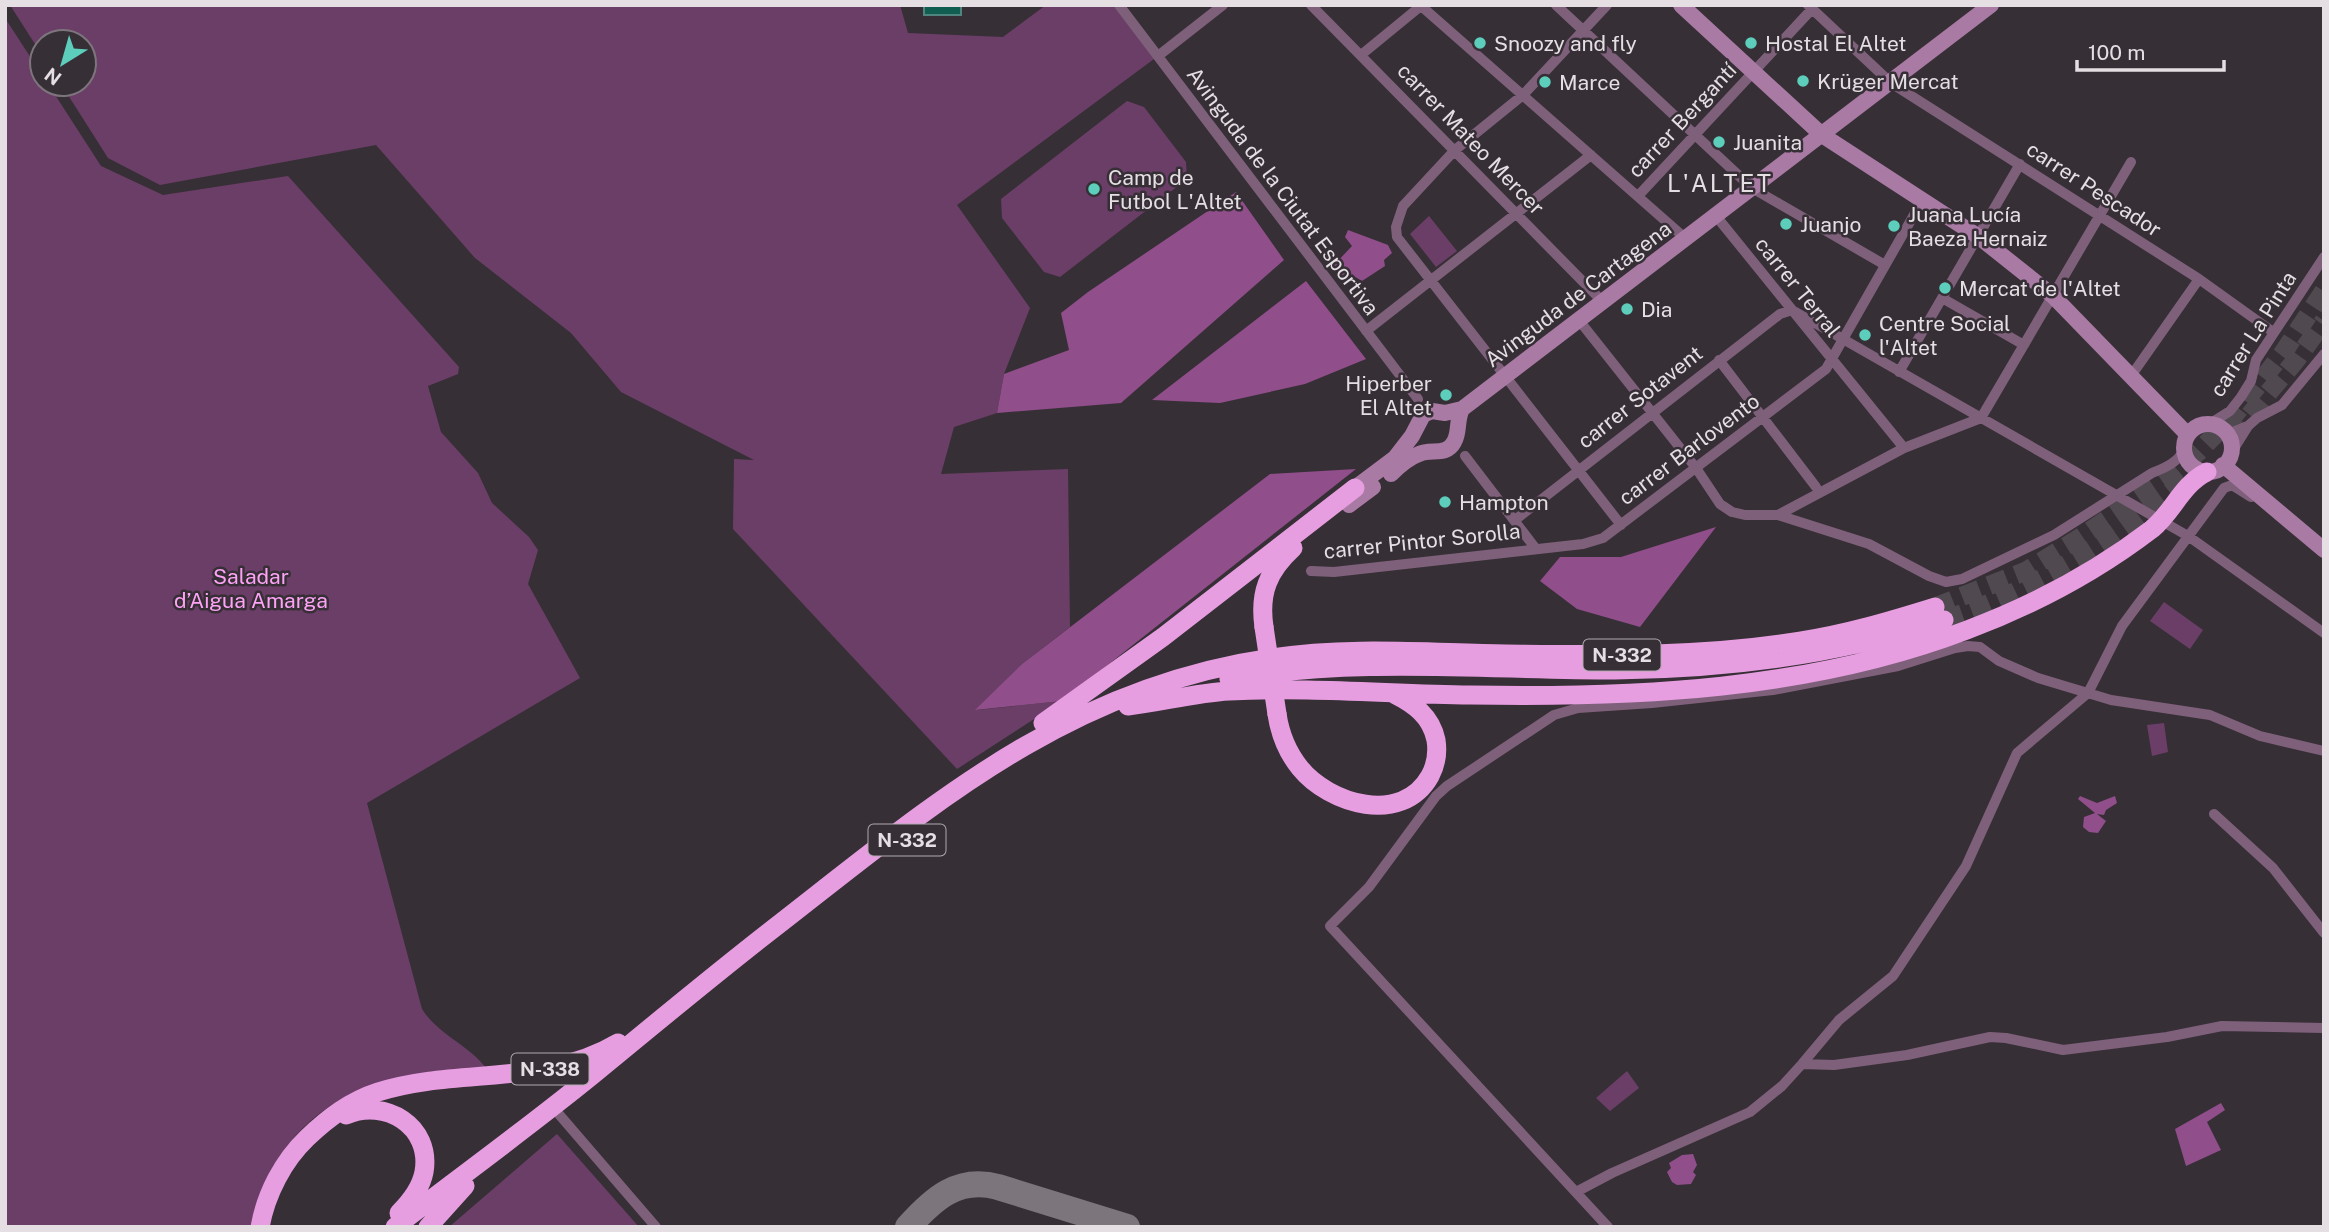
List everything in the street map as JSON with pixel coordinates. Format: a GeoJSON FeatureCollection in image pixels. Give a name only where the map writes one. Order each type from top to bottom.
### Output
{"type":"FeatureCollection","features":[{"type":"Feature","properties":{"kind":"highway"},"geometry":{"type":"LineString","coordinates":[[1128,706],[1225,691],[1287,689],[1562,695],[1642,692],[1722,685],[1837,668],[1941,640],[2028,603],[2116,553],[2162,521],[2186,487],[2215,469]]}},
{"type":"Feature","properties":{"kind":"highway"},"geometry":{"type":"LineString","coordinates":[[1352,496],[1273,569],[1262,599],[1280,731],[1292,758],[1316,785],[1351,802],[1379,806],[1415,794],[1426,783],[1434,769],[1438,748],[1429,720],[1414,705],[1390,692]]}},
{"type":"Feature","properties":{"kind":"highway"},"geometry":{"type":"LineString","coordinates":[[994,763],[1040,725],[1352,496]]}},
{"type":"Feature","properties":{"kind":"highway","name":"N-332"},"geometry":{"type":"LineString","coordinates":[[395,1227],[594,1074],[724,967],[904,827],[994,763],[1122,696],[1180,677],[1305,653],[1368,651],[1614,655],[1739,649],[1797,642],[1939,613],[1858,645],[1812,655],[1744,663],[1618,670],[1313,668],[1215,681],[1169,692],[1128,706],[1067,733],[969,794],[574,1099]]}},
{"type":"Feature","properties":{"kind":"highway","name":"N-338"},"geometry":{"type":"LineString","coordinates":[[260,1227],[271,1191],[293,1153],[325,1121],[351,1104],[394,1088],[551,1069],[591,1057],[616,1044],[724,967]]}},
{"type":"Feature","properties":{"kind":"highway","name":"N-332"},"geometry":{"type":"LineString","coordinates":[[594,1074],[703,998]]}},
{"type":"Feature","properties":{"kind":"highway","name":"N-338"},"geometry":{"type":"LineString","coordinates":[[428,1227],[452,1198],[471,1181],[574,1099]]}},
{"type":"Feature","properties":{"kind":"highway"},"geometry":{"type":"LineString","coordinates":[[267,1227],[279,1186],[308,1146],[329,1125],[357,1111],[378,1109],[406,1121],[419,1138],[425,1162],[422,1181],[409,1203],[382,1227]]}},
{"type":"Feature","properties":{"kind":"main road"},"geometry":{"type":"LineString","coordinates":[[1681,5],[1822,135],[1979,237],[2053,296],[2188,435]]}},
{"type":"Feature","properties":{"kind":"main road","name":"Avinguda de Cartagena"},"geometry":{"type":"LineString","coordinates":[[1447,428],[1505,376],[1578,319],[1991,5]]}},
{"type":"Feature","properties":{"kind":"main road"},"geometry":{"type":"LineString","coordinates":[[1352,496],[1408,443],[1417,424],[1427,413],[1447,428]]}},
{"type":"Feature","properties":{"kind":"main road"},"geometry":{"type":"LineString","coordinates":[[1417,424],[1419,443],[1447,428]]}},
{"type":"Feature","properties":{"kind":"main road"},"geometry":{"type":"LineString","coordinates":[[2215,469],[2229,460],[2233,450],[2228,434],[2216,425],[2198,426],[2188,435],[2184,451],[2196,468],[2215,469],[2324,550]]}},
{"type":"Feature","properties":{"kind":"main road"},"geometry":{"type":"LineString","coordinates":[[1352,496],[1412,457],[1447,428]]}},
{"type":"Feature","properties":{"kind":"street","name":"Avinguda de la Ciutat Esportiva"},"geometry":{"type":"LineString","coordinates":[[1119,5],[1418,399]]}},
{"type":"Feature","properties":{"kind":"street"},"geometry":{"type":"LineString","coordinates":[[1158,56],[1223,5]]}},
{"type":"Feature","properties":{"kind":"street","name":"carrer Mateo Mercer"},"geometry":{"type":"LineString","coordinates":[[1311,5],[1602,301]]}},
{"type":"Feature","properties":{"kind":"street"},"geometry":{"type":"LineString","coordinates":[[1556,5],[1752,188],[1885,265]]}},
{"type":"Feature","properties":{"kind":"street"},"geometry":{"type":"LineString","coordinates":[[1607,5],[1523,95],[1455,150],[1403,206],[1396,227],[1397,237],[1621,525]]}},
{"type":"Feature","properties":{"kind":"street"},"geometry":{"type":"LineString","coordinates":[[1362,55],[1421,6],[1685,238]]}},
{"type":"Feature","properties":{"kind":"street","name":"carrer Bergantí"},"geometry":{"type":"LineString","coordinates":[[1638,196],[1810,7]]}},
{"type":"Feature","properties":{"kind":"street","name":"carrer Pescador"},"geometry":{"type":"LineString","coordinates":[[1810,7],[1891,83],[2199,279],[2273,332]]}},
{"type":"Feature","properties":{"kind":"street"},"geometry":{"type":"LineString","coordinates":[[1366,331],[1591,155]]}},
{"type":"Feature","properties":{"kind":"street"},"geometry":{"type":"LineString","coordinates":[[1779,515],[1904,448],[1981,418],[2131,162]]}},
{"type":"Feature","properties":{"kind":"street"},"geometry":{"type":"LineString","coordinates":[[1899,372],[2020,164]]}},
{"type":"Feature","properties":{"kind":"street","name":"carrer Barlovento"},"geometry":{"type":"LineString","coordinates":[[1536,549],[1593,543],[1621,525],[1826,369],[1923,199]]}},
{"type":"Feature","properties":{"kind":"street","name":"carrer Terral"},"geometry":{"type":"LineString","coordinates":[[1716,216],[1904,448]]}},
{"type":"Feature","properties":{"kind":"street","name":"carrer La Pinta"},"geometry":{"type":"LineString","coordinates":[[2208,425],[2230,411],[2241,397],[2251,381],[2256,360],[2324,257]]}},
{"type":"Feature","properties":{"kind":"street"},"geometry":{"type":"LineString","coordinates":[[2131,376],[2199,279]]}},
{"type":"Feature","properties":{"kind":"street"},"geometry":{"type":"LineString","coordinates":[[1942,298],[2024,345]]}},
{"type":"Feature","properties":{"kind":"street"},"geometry":{"type":"LineString","coordinates":[[1792,310],[2188,536],[2320,631],[2324,618]]}},
{"type":"Feature","properties":{"kind":"street","name":"carrer Sotavent"},"geometry":{"type":"LineString","coordinates":[[1517,524],[1578,469],[1651,412],[1780,314],[1792,310]]}},
{"type":"Feature","properties":{"kind":"street"},"geometry":{"type":"LineString","coordinates":[[1578,319],[1696,468],[1720,503],[1732,512],[1745,515],[1779,515],[1868,544],[1946,582],[1962,579],[2054,535],[2152,473],[2169,467],[2184,451]]}},
{"type":"Feature","properties":{"kind":"street","name":"carrer La Pinta"},"geometry":{"type":"LineString","coordinates":[[2233,450],[2248,426],[2282,405],[2324,354]]}},
{"type":"Feature","properties":{"kind":"street"},"geometry":{"type":"LineString","coordinates":[[1719,360],[1816,486]]}},
{"type":"Feature","properties":{"kind":"street"},"geometry":{"type":"LineString","coordinates":[[1417,424],[1422,413],[1418,399]]}},
{"type":"Feature","properties":{"kind":"street"},"geometry":{"type":"LineString","coordinates":[[1418,399],[1447,428],[1536,549]]}},
{"type":"Feature","properties":{"kind":"street","name":"carrer La Pinta"},"geometry":{"type":"LineString","coordinates":[[2228,434],[2248,426]]}},
{"type":"Feature","properties":{"kind":"street"},"geometry":{"type":"LineString","coordinates":[[1576,1192],[1612,1173],[1750,1112],[1782,1086],[1839,1020],[1893,976],[1966,866],[2017,753],[2088,693],[2122,626],[2224,488],[2232,485],[2295,526]]}},
{"type":"Feature","properties":{"kind":"street"},"geometry":{"type":"LineString","coordinates":[[1511,553],[1520,541],[1517,524]]}},
{"type":"Feature","properties":{"kind":"street","name":"carrer Pintor Sorolla"},"geometry":{"type":"LineString","coordinates":[[1311,571],[1334,572],[1536,549]]}},
{"type":"Feature","properties":{"kind":"street"},"geometry":{"type":"LineString","coordinates":[[1608,1227],[1330,926],[1369,887],[1436,796],[1447,786],[1554,715],[1585,707],[1713,697],[1796,686],[1898,666],[1968,646],[1980,647],[1999,661],[2038,678],[2088,693],[2145,707],[2210,715],[2260,736],[2324,751]]}},
{"type":"Feature","properties":{"kind":"street"},"geometry":{"type":"LineString","coordinates":[[2214,814],[2273,868],[2324,933]]}},
{"type":"Feature","properties":{"kind":"street"},"geometry":{"type":"LineString","coordinates":[[1802,1064],[1834,1065],[1990,1037],[2063,1050],[2166,1037],[2222,1026],[2324,1028]]}},
{"type":"Feature","properties":{"kind":"street"},"geometry":{"type":"LineString","coordinates":[[557,1112],[656,1227]]}},
{"type":"Feature","properties":{"kind":"green space"},"geometry":{"type":"Polygon","coordinates":[[[10,5],[900,5],[908,33],[1003,37],[1046,5],[1119,5],[1158,56],[957,205],[1030,308],[1004,374],[997,413],[954,427],[941,474],[1068,469],[1070,627],[1022,664],[977,710],[1062,701],[957,769],[733,529],[734,459],[754,460],[621,392],[571,333],[475,258],[376,145],[160,185],[108,158],[70,98],[98,98],[98,28],[28,28],[28,33],[10,5]]]}},
{"type":"Feature","properties":{"kind":"green space","name":"Saladar d’Aigua Amarga"},"geometry":{"type":"Polygon","coordinates":[[[5,18],[28,53],[28,98],[57,98],[101,166],[163,195],[288,176],[459,367],[458,374],[428,386],[441,432],[478,473],[492,503],[529,537],[538,550],[528,584],[580,678],[367,803],[422,1009],[437,1027],[474,1055],[489,1072],[390,1080],[336,1102],[297,1134],[281,1154],[268,1176],[250,1227],[5,1227],[5,18]]]}},
{"type":"Feature","properties":{"kind":"green space","name":"Camp de Futbol L'Altet"},"geometry":{"type":"Polygon","coordinates":[[[1127,101],[1144,107],[1186,162],[1187,179],[1060,277],[1044,272],[1002,218],[1001,199],[1127,101]]]}},
{"type":"Feature","properties":{"kind":"green space"},"geometry":{"type":"Polygon","coordinates":[[[1429,216],[1457,251],[1436,267],[1410,234],[1429,216]]]}},
{"type":"Feature","properties":{"kind":"green space"},"geometry":{"type":"Polygon","coordinates":[[[2164,602],[2203,630],[2190,649],[2150,621],[2164,602]]]}},
{"type":"Feature","properties":{"kind":"green space"},"geometry":{"type":"Polygon","coordinates":[[[2164,723],[2168,752],[2152,756],[2147,725],[2164,723]]]}},
{"type":"Feature","properties":{"kind":"green space"},"geometry":{"type":"Polygon","coordinates":[[[1627,1071],[1639,1088],[1610,1111],[1596,1098],[1627,1071]]]}},
{"type":"Feature","properties":{"kind":"green space"},"geometry":{"type":"Polygon","coordinates":[[[557,1134],[639,1227],[449,1227],[557,1134]]]}},
{"type":"Feature","properties":{"kind":"shaded area"},"geometry":{"type":"Polygon","coordinates":[[[924,5],[961,5],[961,15],[924,15],[924,5]]]}},
{"type":"Feature","properties":{"kind":"shaded area"},"geometry":{"type":"Polygon","coordinates":[[[1236,192],[1284,260],[1121,403],[997,413],[1004,374],[1069,350],[1061,313],[1236,192]]]}},
{"type":"Feature","properties":{"kind":"shaded area"},"geometry":{"type":"Polygon","coordinates":[[[1348,230],[1388,245],[1392,253],[1384,260],[1385,266],[1362,281],[1352,275],[1340,275],[1334,265],[1352,246],[1345,237],[1348,230]]]}},
{"type":"Feature","properties":{"kind":"shaded area"},"geometry":{"type":"Polygon","coordinates":[[[1306,281],[1366,359],[1305,384],[1220,403],[1152,400],[1306,281]]]}},
{"type":"Feature","properties":{"kind":"shaded area"},"geometry":{"type":"Polygon","coordinates":[[[1356,469],[1062,701],[975,710],[1022,664],[1270,474],[1356,469]]]}},
{"type":"Feature","properties":{"kind":"shaded area"},"geometry":{"type":"Polygon","coordinates":[[[1716,527],[1640,627],[1577,609],[1540,581],[1560,557],[1621,557],[1716,527]]]}},
{"type":"Feature","properties":{"kind":"shaded area"},"geometry":{"type":"Polygon","coordinates":[[[2080,796],[2097,803],[2115,796],[2117,803],[2106,810],[2104,815],[2097,814],[2106,821],[2098,833],[2089,832],[2083,827],[2084,817],[2095,813],[2078,799],[2080,796]]]}},
{"type":"Feature","properties":{"kind":"shaded area"},"geometry":{"type":"Polygon","coordinates":[[[2221,1103],[2225,1110],[2207,1122],[2221,1150],[2186,1166],[2175,1129],[2221,1103]]]}},
{"type":"Feature","properties":{"kind":"shaded area"},"geometry":{"type":"Polygon","coordinates":[[[1693,1154],[1697,1165],[1691,1184],[1677,1185],[1672,1182],[1667,1172],[1671,1168],[1669,1163],[1682,1155],[1693,1154]]]}},
{"type":"Feature","properties":{"kind":"taxiway"},"geometry":{"type":"LineString","coordinates":[[908,1227],[927,1207],[947,1192],[959,1187],[984,1184],[1127,1227]]}},
{"type":"Feature","properties":{"kind":"tunnel"},"geometry":{"type":"LineString","coordinates":[[1935,607],[2026,571],[2166,479],[2198,452],[2236,413],[2283,353],[2324,291]]}},
{"type":"Feature","properties":{"kind":"tunnel"},"geometry":{"type":"LineString","coordinates":[[2231,437],[2296,360],[2324,321]]}},
{"type":"Feature","properties":{"kind":"tunnel"},"geometry":{"type":"LineString","coordinates":[[1944,620],[2012,593],[2075,560],[2134,520],[2192,475]]}},
{"type":"Feature","properties":{"kind":"place","name":"Snoozy and fly"},"geometry":{"type":"Point","coordinates":[1480,43]}},
{"type":"Feature","properties":{"kind":"place","name":"Hostal El Altet"},"geometry":{"type":"Point","coordinates":[1751,43]}},
{"type":"Feature","properties":{"kind":"place","name":"Krüger Mercat"},"geometry":{"type":"Point","coordinates":[1803,81]}},
{"type":"Feature","properties":{"kind":"place","name":"Marce"},"geometry":{"type":"Point","coordinates":[1545,82]}},
{"type":"Feature","properties":{"kind":"place","name":"Juanita"},"geometry":{"type":"Point","coordinates":[1719,142]}},
{"type":"Feature","properties":{"kind":"place","name":"Camp de Futbol L'Altet"},"geometry":{"type":"Point","coordinates":[1094,189]}},
{"type":"Feature","properties":{"kind":"place","name":"Juanjo"},"geometry":{"type":"Point","coordinates":[1786,224]}},
{"type":"Feature","properties":{"kind":"place","name":"Juana Lucía Baeza Hernaiz"},"geometry":{"type":"Point","coordinates":[1894,226]}},
{"type":"Feature","properties":{"kind":"place","name":"Mercat de l'Altet"},"geometry":{"type":"Point","coordinates":[1945,288]}},
{"type":"Feature","properties":{"kind":"place","name":"Dia"},"geometry":{"type":"Point","coordinates":[1627,309]}},
{"type":"Feature","properties":{"kind":"place","name":"Centre Social l'Altet"},"geometry":{"type":"Point","coordinates":[1865,335]}},
{"type":"Feature","properties":{"kind":"place","name":"Hiperber El Altet"},"geometry":{"type":"Point","coordinates":[1446,395]}},
{"type":"Feature","properties":{"kind":"place","name":"Hampton"},"geometry":{"type":"Point","coordinates":[1445,502]}},
{"type":"Feature","properties":{"kind":"district","name":"L'ALTET"},"geometry":{"type":"Point","coordinates":[1720,183]}}]}
